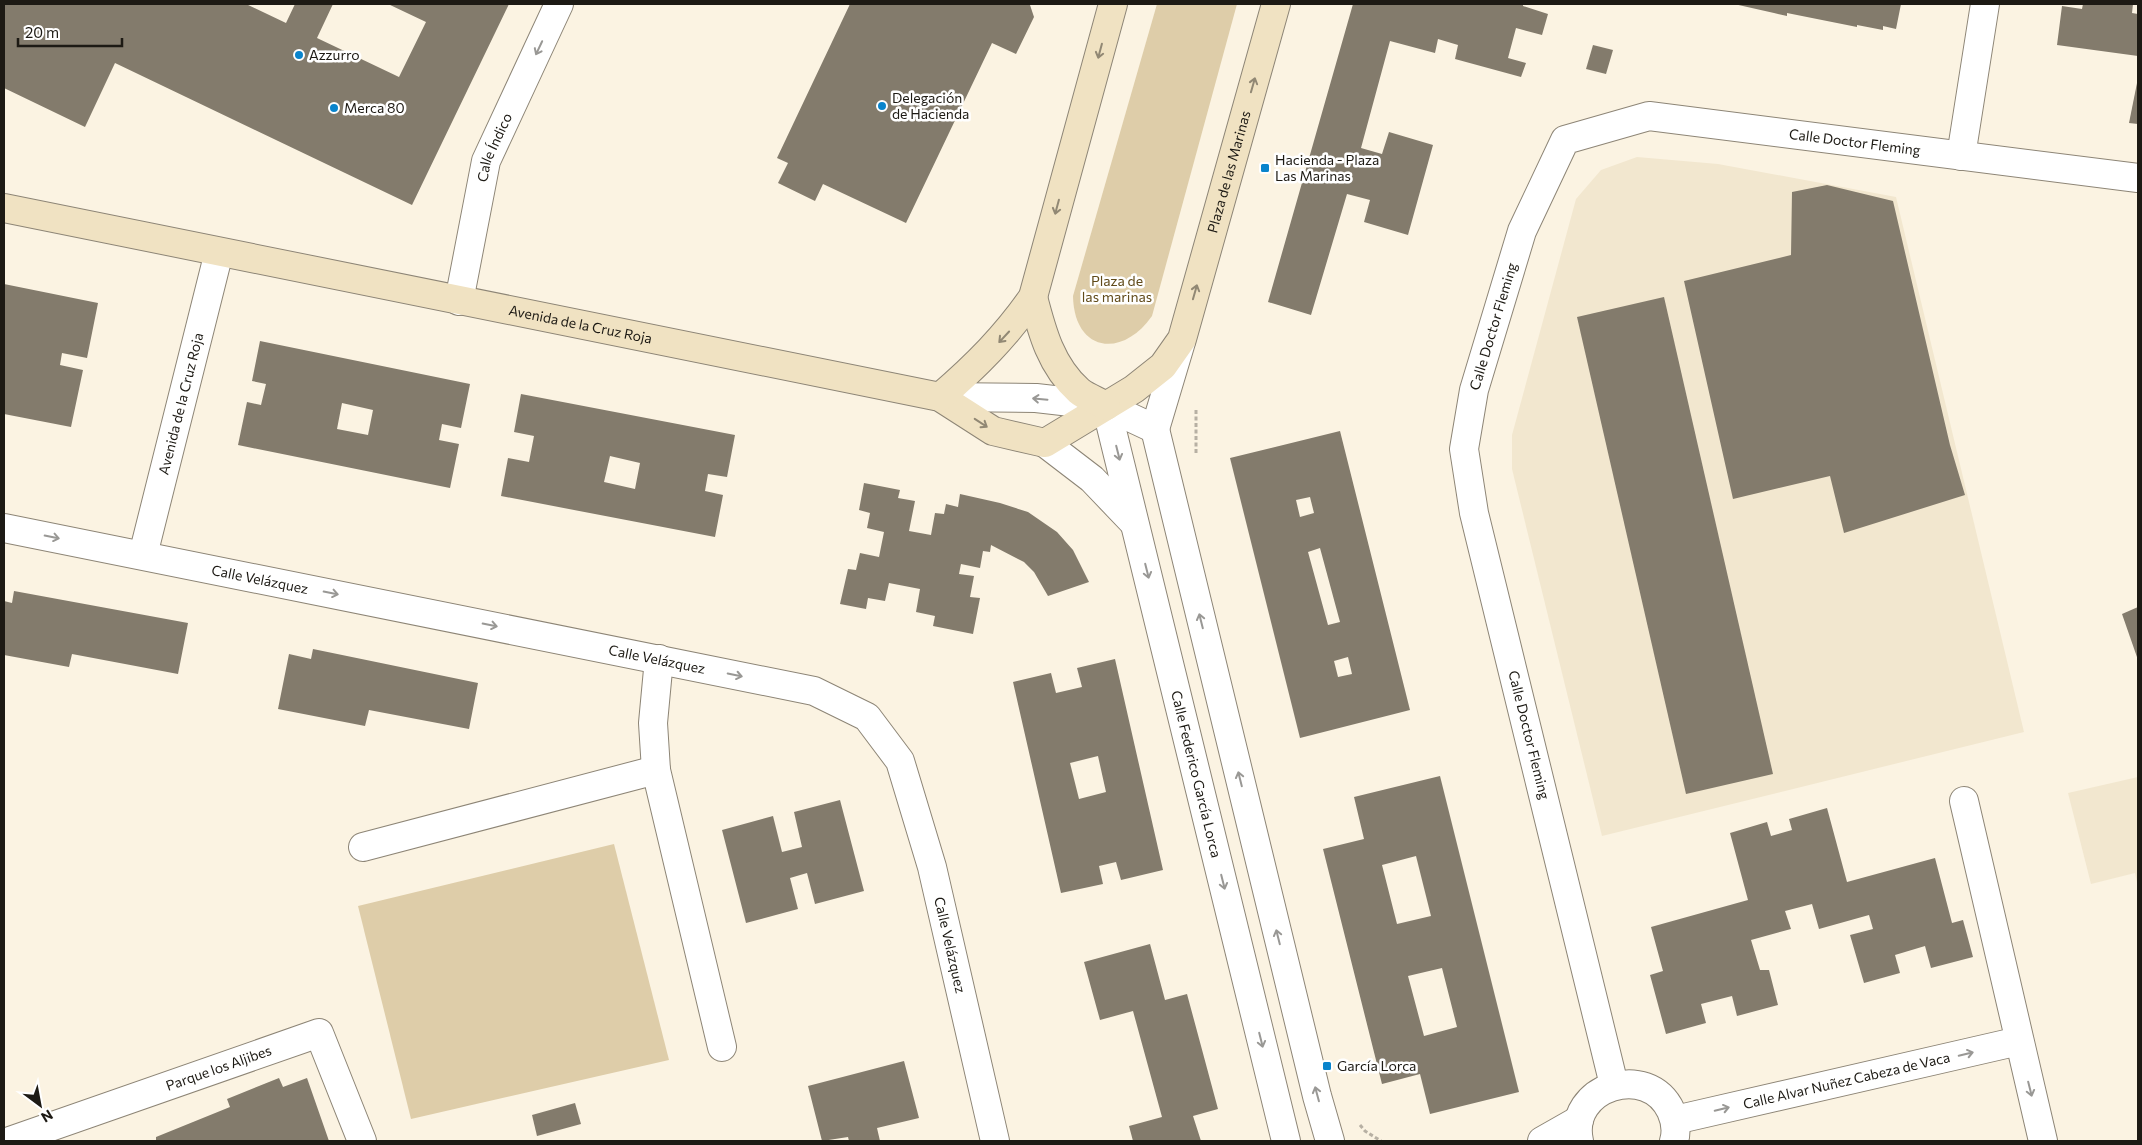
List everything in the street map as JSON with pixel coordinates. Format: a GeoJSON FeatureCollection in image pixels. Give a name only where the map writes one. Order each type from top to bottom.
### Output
{"type":"FeatureCollection","features":[{"type":"Feature","properties":{"kind":"main road"},"geometry":{"type":"LineString","coordinates":[[1045,444],[993,431],[940,397],[981,362],[1013,327],[1033,297],[1113,4]]}},
{"type":"Feature","properties":{"kind":"main road","name":"Plaza de las Marinas"},"geometry":{"type":"LineString","coordinates":[[1045,444],[1134,389],[1163,366],[1182,339],[1276,4]]}},
{"type":"Feature","properties":{"kind":"main road","name":"Avenida de la Cruz Roja"},"geometry":{"type":"LineString","coordinates":[[4,208],[459,302],[940,397]]}},
{"type":"Feature","properties":{"kind":"main road"},"geometry":{"type":"LineString","coordinates":[[1033,297],[1042,332],[1057,366],[1080,391],[1106,406]]}},
{"type":"Feature","properties":{"kind":"street","name":"Calle Índico"},"geometry":{"type":"LineString","coordinates":[[459,302],[486,161],[559,4]]}},
{"type":"Feature","properties":{"kind":"street"},"geometry":{"type":"LineString","coordinates":[[1961,156],[1985,4]]}},
{"type":"Feature","properties":{"kind":"street","name":"Calle Doctor Fleming"},"geometry":{"type":"LineString","coordinates":[[1614,1085],[1474,513],[1464,449],[1474,390],[1522,231],[1564,140],[1649,116],[2138,178]]}},
{"type":"Feature","properties":{"kind":"street","name":"Avenida de la Cruz Roja"},"geometry":{"type":"LineString","coordinates":[[143,555],[219,252]]}},
{"type":"Feature","properties":{"kind":"street","name":"Plaza de las Marinas"},"geometry":{"type":"LineString","coordinates":[[1155,429],[1182,339]]}},
{"type":"Feature","properties":{"kind":"street"},"geometry":{"type":"LineString","coordinates":[[940,397],[1036,398],[1106,406],[1155,429],[1330,1141]]}},
{"type":"Feature","properties":{"kind":"street","name":"Calle Federico García Lorca"},"geometry":{"type":"LineString","coordinates":[[1106,406],[1286,1141]]}},
{"type":"Feature","properties":{"kind":"street"},"geometry":{"type":"LineString","coordinates":[[1045,444],[1092,479],[1135,524]]}},
{"type":"Feature","properties":{"kind":"street","name":"Calle Velázquez"},"geometry":{"type":"LineString","coordinates":[[4,528],[814,691],[867,717],[900,761],[932,867],[994,1141]]}},
{"type":"Feature","properties":{"kind":"street"},"geometry":{"type":"LineString","coordinates":[[659,659],[652,724],[656,770],[722,1047]]}},
{"type":"Feature","properties":{"kind":"street"},"geometry":{"type":"LineString","coordinates":[[363,847],[656,770]]}},
{"type":"Feature","properties":{"kind":"street"},"geometry":{"type":"LineString","coordinates":[[1964,801],[2043,1141]]}},
{"type":"Feature","properties":{"kind":"street","name":"Parque los Aljibes"},"geometry":{"type":"LineString","coordinates":[[10,1141],[319,1033],[362,1141]]}},
{"type":"Feature","properties":{"kind":"street","name":"Calle Alvar Nuñez Cabeza de Vaca"},"geometry":{"type":"LineString","coordinates":[[1675,1131],[2019,1041]]}},
{"type":"Feature","properties":{"kind":"street"},"geometry":{"type":"LineString","coordinates":[[1542,1141],[1579,1131],[1585,1105],[1596,1094],[1614,1085],[1626,1083],[1642,1085],[1656,1093],[1668,1105],[1675,1131]]}},
{"type":"Feature","properties":{"kind":"path"},"geometry":{"type":"LineString","coordinates":[[1196,403],[1196,459]]}},
{"type":"Feature","properties":{"kind":"path"},"geometry":{"type":"LineString","coordinates":[[1354,1117],[1365,1131],[1381,1141]]}},
{"type":"Feature","properties":{"kind":"shaded area"},"geometry":{"type":"Polygon","coordinates":[[[1637,157],[1718,164],[1896,197],[2024,732],[1602,836],[1512,469],[1512,435],[1576,199],[1601,170],[1637,157]]]}},
{"type":"Feature","properties":{"kind":"shaded area"},"geometry":{"type":"Polygon","coordinates":[[[2138,777],[2138,887],[2135,873],[2091,884],[2068,793],[2138,777]]]}},
{"type":"Feature","properties":{"kind":"green space","name":"Plaza de las marinas"},"geometry":{"type":"Polygon","coordinates":[[[1157,4],[1237,4],[1152,316],[1140,330],[1127,339],[1114,343],[1102,343],[1091,338],[1082,329],[1075,315],[1073,296],[1157,4]]]}},
{"type":"Feature","properties":{"kind":"green space"},"geometry":{"type":"Polygon","coordinates":[[[614,844],[669,1060],[411,1119],[358,906],[614,844]]]}},
{"type":"Feature","properties":{"kind":"building","name":"Merca 80"},"geometry":{"type":"Polygon","coordinates":[[[4,4],[246,4],[286,23],[295,4],[333,4],[317,38],[399,77],[426,22],[388,4],[509,4],[412,205],[115,63],[85,127],[4,88],[4,4]]]}},
{"type":"Feature","properties":{"kind":"building","name":"Delegación de Hacienda"},"geometry":{"type":"Polygon","coordinates":[[[850,4],[1028,4],[1034,17],[1016,54],[992,43],[906,223],[823,184],[815,201],[778,183],[788,163],[777,158],[850,4]]]}},
{"type":"Feature","properties":{"kind":"building"},"geometry":{"type":"Polygon","coordinates":[[[1353,4],[1523,4],[1523,6],[1548,14],[1542,35],[1516,28],[1508,58],[1526,63],[1521,77],[1455,59],[1458,45],[1438,39],[1435,53],[1390,41],[1361,148],[1382,154],[1389,132],[1433,145],[1408,235],[1364,222],[1370,200],[1347,194],[1311,315],[1268,302],[1353,4]]]}},
{"type":"Feature","properties":{"kind":"building"},"geometry":{"type":"Polygon","coordinates":[[[1734,4],[1901,4],[1896,29],[1883,26],[1883,30],[1857,25],[1857,27],[1787,13],[1787,16],[1734,4]]]}},
{"type":"Feature","properties":{"kind":"building"},"geometry":{"type":"Polygon","coordinates":[[[2083,4],[2133,4],[2132,13],[2138,14],[2138,56],[2057,45],[2062,6],[2082,9],[2083,4]]]}},
{"type":"Feature","properties":{"kind":"building"},"geometry":{"type":"Polygon","coordinates":[[[1593,45],[1613,50],[1606,74],[1586,69],[1593,45]]]}},
{"type":"Feature","properties":{"kind":"building"},"geometry":{"type":"Polygon","coordinates":[[[2138,83],[2138,124],[2129,123],[2138,83]]]}},
{"type":"Feature","properties":{"kind":"building"},"geometry":{"type":"Polygon","coordinates":[[[1827,185],[1893,201],[1950,445],[1965,495],[1844,533],[1830,476],[1733,499],[1684,281],[1791,255],[1792,192],[1827,185]]]}},
{"type":"Feature","properties":{"kind":"building"},"geometry":{"type":"Polygon","coordinates":[[[4,284],[98,303],[87,358],[62,353],[60,365],[83,370],[71,427],[4,414],[4,284]]]}},
{"type":"Feature","properties":{"kind":"building"},"geometry":{"type":"Polygon","coordinates":[[[1664,297],[1773,774],[1686,794],[1577,317],[1664,297]]]}},
{"type":"Feature","properties":{"kind":"building"},"geometry":{"type":"Polygon","coordinates":[[[260,341],[470,384],[461,428],[442,424],[439,440],[459,444],[450,488],[238,445],[247,402],[261,405],[266,384],[252,381],[260,341]],[[342,403],[337,429],[368,435],[373,410],[342,403]]]}},
{"type":"Feature","properties":{"kind":"building"},"geometry":{"type":"Polygon","coordinates":[[[521,394],[735,435],[727,477],[708,474],[705,491],[723,495],[715,537],[501,496],[508,458],[529,462],[534,436],[514,432],[521,394]],[[610,456],[604,482],[635,489],[640,463],[610,456]]]}},
{"type":"Feature","properties":{"kind":"building"},"geometry":{"type":"Polygon","coordinates":[[[1340,431],[1410,710],[1300,738],[1230,458],[1340,431]],[[1310,497],[1296,500],[1300,517],[1314,513],[1310,497]],[[1320,548],[1308,552],[1328,625],[1340,622],[1320,548]],[[1348,657],[1334,661],[1338,677],[1352,674],[1348,657]]]}},
{"type":"Feature","properties":{"kind":"building"},"geometry":{"type":"Polygon","coordinates":[[[864,483],[900,490],[898,498],[915,501],[909,531],[931,535],[935,513],[944,514],[946,504],[958,507],[960,494],[1000,503],[1028,512],[1057,532],[1073,550],[1089,582],[1048,596],[1034,572],[1024,562],[991,545],[990,552],[983,551],[980,568],[961,564],[959,574],[974,576],[970,597],[980,598],[973,634],[933,626],[935,616],[916,612],[920,589],[889,583],[885,601],[868,598],[866,609],[840,604],[848,569],[856,570],[860,553],[879,557],[884,532],[867,528],[870,513],[859,510],[864,483]]]}},
{"type":"Feature","properties":{"kind":"building"},"geometry":{"type":"Polygon","coordinates":[[[14,591],[188,623],[178,674],[72,654],[69,667],[4,655],[4,601],[12,603],[14,591]]]}},
{"type":"Feature","properties":{"kind":"building"},"geometry":{"type":"Polygon","coordinates":[[[2138,607],[2138,660],[2122,614],[2138,607]]]}},
{"type":"Feature","properties":{"kind":"building"},"geometry":{"type":"Polygon","coordinates":[[[313,649],[478,683],[469,729],[369,710],[365,726],[278,709],[289,654],[311,659],[313,649]]]}},
{"type":"Feature","properties":{"kind":"building"},"geometry":{"type":"Polygon","coordinates":[[[1115,659],[1163,870],[1121,880],[1116,862],[1099,866],[1103,884],[1061,893],[1013,682],[1051,673],[1056,693],[1082,687],[1077,668],[1115,659]],[[1098,756],[1070,763],[1079,799],[1106,792],[1098,756]]]}},
{"type":"Feature","properties":{"kind":"building"},"geometry":{"type":"Polygon","coordinates":[[[1440,776],[1519,1092],[1430,1114],[1420,1074],[1382,1084],[1323,849],[1364,839],[1354,797],[1440,776]],[[1416,856],[1382,865],[1397,924],[1431,916],[1416,856]],[[1442,968],[1408,976],[1424,1036],[1457,1027],[1442,968]]]}},
{"type":"Feature","properties":{"kind":"building"},"geometry":{"type":"Polygon","coordinates":[[[840,800],[864,891],[815,904],[807,873],[790,878],[798,909],[746,923],[722,830],[773,816],[782,852],[802,847],[794,812],[840,800]]]}},
{"type":"Feature","properties":{"kind":"building"},"geometry":{"type":"Polygon","coordinates":[[[1827,808],[1847,882],[1935,858],[1952,923],[1963,920],[1973,957],[1931,968],[1925,946],[1895,955],[1900,973],[1864,983],[1850,935],[1873,929],[1869,915],[1819,929],[1812,904],[1785,911],[1791,929],[1751,940],[1760,970],[1769,970],[1778,1005],[1737,1016],[1732,996],[1701,1004],[1706,1023],[1666,1034],[1650,975],[1663,971],[1651,927],[1748,900],[1730,833],[1767,822],[1771,836],[1792,830],[1789,819],[1827,808]]]}},
{"type":"Feature","properties":{"kind":"building"},"geometry":{"type":"Polygon","coordinates":[[[1150,944],[1165,1000],[1187,994],[1218,1109],[1193,1116],[1201,1141],[1133,1141],[1129,1126],[1162,1117],[1133,1011],[1100,1020],[1084,962],[1150,944]]]}},
{"type":"Feature","properties":{"kind":"building"},"geometry":{"type":"Polygon","coordinates":[[[904,1061],[919,1118],[877,1128],[880,1141],[849,1141],[848,1137],[822,1141],[808,1086],[904,1061]]]}},
{"type":"Feature","properties":{"kind":"building"},"geometry":{"type":"Polygon","coordinates":[[[279,1078],[283,1087],[307,1078],[329,1141],[156,1141],[156,1137],[230,1107],[227,1099],[279,1078]]]}},
{"type":"Feature","properties":{"kind":"building"},"geometry":{"type":"Polygon","coordinates":[[[575,1103],[581,1124],[537,1136],[532,1115],[575,1103]]]}},
{"type":"Feature","properties":{"kind":"place","name":"Azzurro"},"geometry":{"type":"Point","coordinates":[299,55]}},
{"type":"Feature","properties":{"kind":"place","name":"Delegación de Hacienda"},"geometry":{"type":"Point","coordinates":[882,106]}},
{"type":"Feature","properties":{"kind":"place","name":"Merca 80"},"geometry":{"type":"Point","coordinates":[334,108]}},
{"type":"Feature","properties":{"kind":"place","name":"Hacienda - Plaza Las Marinas"},"geometry":{"type":"Point","coordinates":[1265,168]}},
{"type":"Feature","properties":{"kind":"place","name":"García Lorca"},"geometry":{"type":"Point","coordinates":[1327,1066]}}]}
